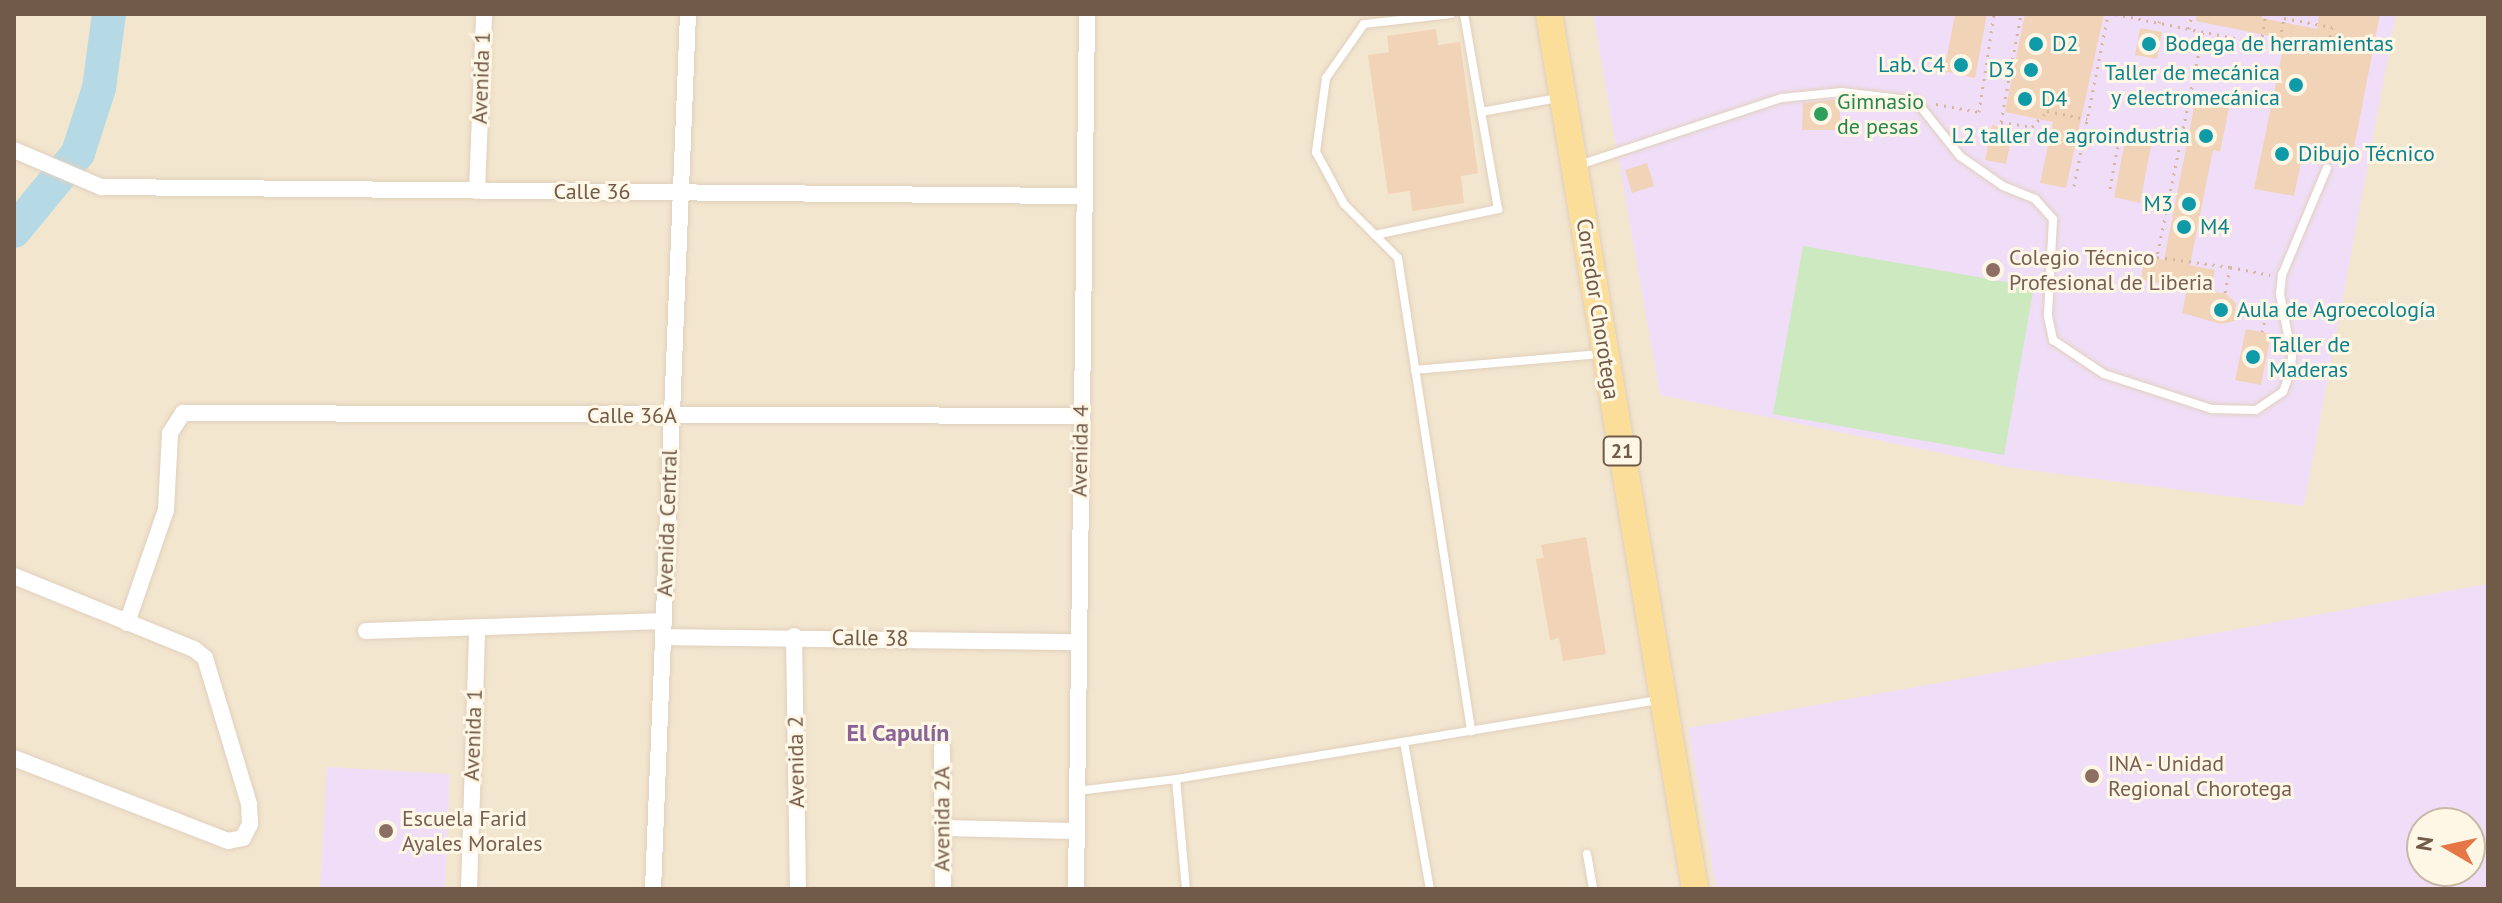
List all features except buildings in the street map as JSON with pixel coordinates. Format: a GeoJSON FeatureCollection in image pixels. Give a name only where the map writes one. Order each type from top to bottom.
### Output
{"type":"FeatureCollection","features":[{"type":"Feature","properties":{"kind":"main road","name":"Corredor Chorotega"},"geometry":{"type":"LineString","coordinates":[[1549,14],[1695,889]]}},
{"type":"Feature","properties":{"kind":"street","name":"Avenida 1"},"geometry":{"type":"LineString","coordinates":[[477,191],[484,14]]}},
{"type":"Feature","properties":{"kind":"street","name":"Avenida Central"},"geometry":{"type":"LineString","coordinates":[[653,889],[688,14]]}},
{"type":"Feature","properties":{"kind":"street","name":"Avenida 4"},"geometry":{"type":"LineString","coordinates":[[1076,889],[1087,14]]}},
{"type":"Feature","properties":{"kind":"street","name":"Calle 36"},"geometry":{"type":"LineString","coordinates":[[14,150],[33,163],[101,187],[1083,196]]}},
{"type":"Feature","properties":{"kind":"street","name":"Calle 36A"},"geometry":{"type":"LineString","coordinates":[[127,623],[166,510],[170,433],[183,413],[1081,416]]}},
{"type":"Feature","properties":{"kind":"street"},"geometry":{"type":"LineString","coordinates":[[14,576],[205,658],[249,804],[250,824],[243,838],[228,841],[206,835],[14,758]]}},
{"type":"Feature","properties":{"kind":"street","name":"Avenida 1"},"geometry":{"type":"LineString","coordinates":[[469,889],[477,628]]}},
{"type":"Feature","properties":{"kind":"street","name":"Calle 38"},"geometry":{"type":"LineString","coordinates":[[366,631],[664,629],[794,636],[1077,642]]}},
{"type":"Feature","properties":{"kind":"street","name":"Avenida 2"},"geometry":{"type":"LineString","coordinates":[[794,636],[798,889]]}},
{"type":"Feature","properties":{"kind":"street","name":"Avenida 2A"},"geometry":{"type":"LineString","coordinates":[[942,748],[943,889]]}},
{"type":"Feature","properties":{"kind":"street"},"geometry":{"type":"LineString","coordinates":[[942,828],[1076,831]]}},
{"type":"Feature","properties":{"kind":"lane"},"geometry":{"type":"LineString","coordinates":[[1451,14],[1364,24],[1326,78],[1316,152],[1344,204],[1398,258],[1471,731]]}},
{"type":"Feature","properties":{"kind":"lane"},"geometry":{"type":"LineString","coordinates":[[1375,235],[1498,209],[1464,14]]}},
{"type":"Feature","properties":{"kind":"lane"},"geometry":{"type":"LineString","coordinates":[[1575,166],[1782,98],[1842,92],[1916,101],[1960,156],[2003,186],[2035,199],[2053,219],[2048,316],[2053,340],[2104,374],[2212,409],[2256,410],[2283,392],[2292,356],[2280,294],[2282,275],[2327,168]]}},
{"type":"Feature","properties":{"kind":"lane"},"geometry":{"type":"LineString","coordinates":[[1481,112],[1563,97]]}},
{"type":"Feature","properties":{"kind":"lane"},"geometry":{"type":"LineString","coordinates":[[1415,370],[1606,353]]}},
{"type":"Feature","properties":{"kind":"lane"},"geometry":{"type":"LineString","coordinates":[[1076,791],[1176,779],[1663,700]]}},
{"type":"Feature","properties":{"kind":"lane"},"geometry":{"type":"LineString","coordinates":[[1404,742],[1430,889]]}},
{"type":"Feature","properties":{"kind":"lane"},"geometry":{"type":"LineString","coordinates":[[1176,779],[1186,889]]}},
{"type":"Feature","properties":{"kind":"lane"},"geometry":{"type":"LineString","coordinates":[[1587,854],[1593,889]]}},
{"type":"Feature","properties":{"kind":"path"},"geometry":{"type":"LineString","coordinates":[[1916,101],[1979,112],[1994,14]]}},
{"type":"Feature","properties":{"kind":"path"},"geometry":{"type":"LineString","coordinates":[[2021,14],[2000,124],[2032,127],[2047,111],[2087,119]]}},
{"type":"Feature","properties":{"kind":"path"},"geometry":{"type":"LineString","coordinates":[[2074,186],[2108,14]]}},
{"type":"Feature","properties":{"kind":"path"},"geometry":{"type":"LineString","coordinates":[[2115,14],[2280,47],[2284,18],[2332,27],[2329,42],[2338,44]]}},
{"type":"Feature","properties":{"kind":"path"},"geometry":{"type":"LineString","coordinates":[[2159,23],[2161,14]]}},
{"type":"Feature","properties":{"kind":"path"},"geometry":{"type":"LineString","coordinates":[[2189,29],[2192,14]]}},
{"type":"Feature","properties":{"kind":"path"},"geometry":{"type":"LineString","coordinates":[[2261,44],[2266,14]]}},
{"type":"Feature","properties":{"kind":"path"},"geometry":{"type":"LineString","coordinates":[[2203,32],[2157,257],[2274,276],[2271,290]]}},
{"type":"Feature","properties":{"kind":"path"},"geometry":{"type":"LineString","coordinates":[[2084,133],[2119,139],[2109,194]]}},
{"type":"Feature","properties":{"kind":"path"},"geometry":{"type":"LineString","coordinates":[[2225,293],[2230,267]]}},
{"type":"Feature","properties":{"kind":"path"},"geometry":{"type":"LineString","coordinates":[[2262,332],[2268,304]]}},
{"type":"Feature","properties":{"kind":"shaded area"},"geometry":{"type":"Polygon","coordinates":[[[14,14],[2488,14],[2488,889],[14,889],[14,14]]]}},
{"type":"Feature","properties":{"kind":"shaded area","name":"Colegio Técnico Profesional de Liberia"},"geometry":{"type":"Polygon","coordinates":[[[1593,14],[2396,14],[2304,506],[2013,468],[1660,395],[1593,14]]]}},
{"type":"Feature","properties":{"kind":"shaded area","name":"INA - Unidad Regional Chorotega"},"geometry":{"type":"Polygon","coordinates":[[[2488,584],[2488,889],[1716,889],[1688,728],[2488,584]]]}},
{"type":"Feature","properties":{"kind":"shaded area","name":"Escuela Farid Ayales Morales"},"geometry":{"type":"Polygon","coordinates":[[[327,767],[450,774],[445,889],[320,889],[327,767]]]}},
{"type":"Feature","properties":{"kind":"green space"},"geometry":{"type":"Polygon","coordinates":[[[1803,246],[2034,287],[2004,455],[1773,414],[1803,246]]]}},
{"type":"Feature","properties":{"kind":"waterway"},"geometry":{"type":"LineString","coordinates":[[14,231],[78,153],[99,88],[109,14]]}},
{"type":"Feature","properties":{"kind":"place","name":"D2"},"geometry":{"type":"Point","coordinates":[2036,44]}},
{"type":"Feature","properties":{"kind":"place","name":"Bodega de herramientas"},"geometry":{"type":"Point","coordinates":[2149,44]}},
{"type":"Feature","properties":{"kind":"place","name":"Lab. C4"},"geometry":{"type":"Point","coordinates":[1961,65]}},
{"type":"Feature","properties":{"kind":"place","name":"D3"},"geometry":{"type":"Point","coordinates":[2031,70]}},
{"type":"Feature","properties":{"kind":"place","name":"Taller de mecánica y electromecánica"},"geometry":{"type":"Point","coordinates":[2296,85]}},
{"type":"Feature","properties":{"kind":"place","name":"D4"},"geometry":{"type":"Point","coordinates":[2025,99]}},
{"type":"Feature","properties":{"kind":"place","name":"Gimnasio de pesas"},"geometry":{"type":"Point","coordinates":[1821,114]}},
{"type":"Feature","properties":{"kind":"place","name":"L2 taller de agroindustria"},"geometry":{"type":"Point","coordinates":[2206,136]}},
{"type":"Feature","properties":{"kind":"place","name":"Dibujo Técnico"},"geometry":{"type":"Point","coordinates":[2282,154]}},
{"type":"Feature","properties":{"kind":"place","name":"M3"},"geometry":{"type":"Point","coordinates":[2189,204]}},
{"type":"Feature","properties":{"kind":"place","name":"M4"},"geometry":{"type":"Point","coordinates":[2184,227]}},
{"type":"Feature","properties":{"kind":"place","name":"Colegio Técnico Profesional de Liberia"},"geometry":{"type":"Point","coordinates":[1993,270]}},
{"type":"Feature","properties":{"kind":"place","name":"Aula de Agroecología"},"geometry":{"type":"Point","coordinates":[2221,310]}},
{"type":"Feature","properties":{"kind":"place","name":"Taller de Maderas"},"geometry":{"type":"Point","coordinates":[2253,357]}},
{"type":"Feature","properties":{"kind":"place","name":"INA - Unidad Regional Chorotega"},"geometry":{"type":"Point","coordinates":[2092,776]}},
{"type":"Feature","properties":{"kind":"place","name":"Escuela Farid Ayales Morales"},"geometry":{"type":"Point","coordinates":[386,831]}},
{"type":"Feature","properties":{"kind":"district","name":"El Capulín"},"geometry":{"type":"Point","coordinates":[898,733]}}]}
